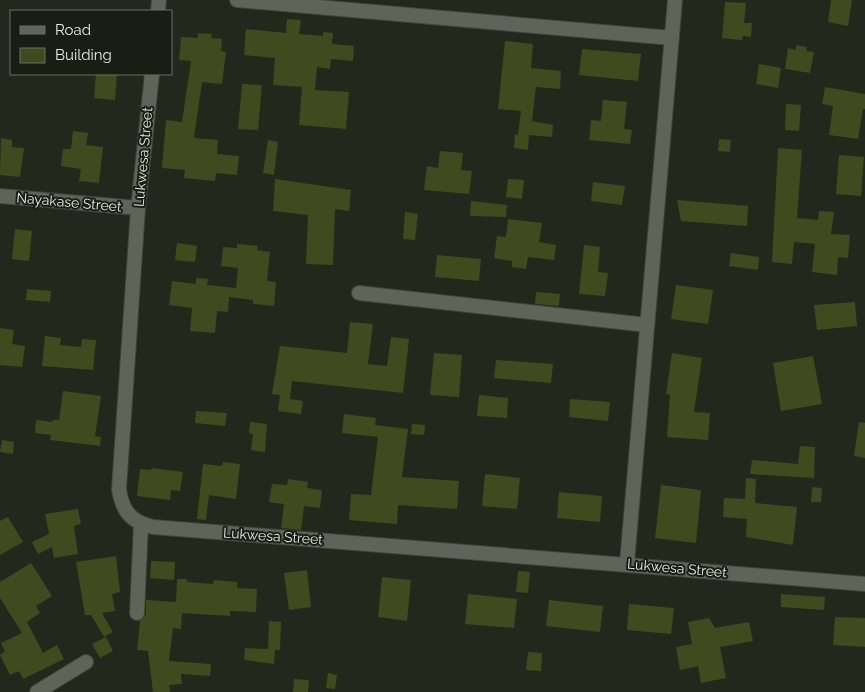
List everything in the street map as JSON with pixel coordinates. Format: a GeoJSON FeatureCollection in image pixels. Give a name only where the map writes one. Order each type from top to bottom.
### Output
{"type":"FeatureCollection","features":[{"type":"Feature","properties":{"kind":"street"},"geometry":{"type":"LineString","coordinates":[[237,0],[672,38]]}},
{"type":"Feature","properties":{"kind":"street"},"geometry":{"type":"LineString","coordinates":[[627,563],[676,0]]}},
{"type":"Feature","properties":{"kind":"street","name":"Lukwesa Street"},"geometry":{"type":"LineString","coordinates":[[152,75],[138,208],[119,489],[121,503],[127,514],[141,524],[865,584]]}},
{"type":"Feature","properties":{"kind":"street","name":"Nayakase Street"},"geometry":{"type":"LineString","coordinates":[[0,196],[138,208]]}},
{"type":"Feature","properties":{"kind":"street"},"geometry":{"type":"LineString","coordinates":[[359,292],[647,325]]}},
{"type":"Feature","properties":{"kind":"street"},"geometry":{"type":"LineString","coordinates":[[137,613],[141,524]]}},
{"type":"Feature","properties":{"kind":"street"},"geometry":{"type":"LineString","coordinates":[[37,692],[86,662]]}},
{"type":"Feature","properties":{"kind":"building"},"geometry":{"type":"Polygon","coordinates":[[[831,0],[852,0],[848,26],[828,22],[831,0]]]}},
{"type":"Feature","properties":{"kind":"building"},"geometry":{"type":"Polygon","coordinates":[[[725,2],[746,3],[744,23],[752,23],[751,37],[743,36],[742,40],[722,38],[725,2]]]}},
{"type":"Feature","properties":{"kind":"building"},"geometry":{"type":"Polygon","coordinates":[[[287,19],[301,20],[299,34],[323,36],[323,32],[333,33],[332,44],[354,46],[353,61],[331,59],[330,69],[317,67],[315,90],[349,92],[346,129],[299,125],[302,87],[273,85],[275,58],[244,55],[246,29],[286,33],[287,19]]]}},
{"type":"Feature","properties":{"kind":"building"},"geometry":{"type":"Polygon","coordinates":[[[198,33],[212,34],[211,38],[222,39],[221,51],[226,52],[222,84],[202,82],[194,138],[218,140],[217,154],[239,156],[237,175],[216,173],[215,181],[184,178],[185,170],[162,168],[166,120],[182,122],[191,61],[179,60],[181,37],[198,38],[198,33]]]}},
{"type":"Feature","properties":{"kind":"building"},"geometry":{"type":"Polygon","coordinates":[[[505,41],[533,44],[531,68],[561,71],[560,89],[536,87],[532,121],[553,125],[552,137],[529,135],[528,150],[514,148],[515,134],[518,135],[521,111],[498,109],[505,41]]]}},
{"type":"Feature","properties":{"kind":"building"},"geometry":{"type":"Polygon","coordinates":[[[796,45],[807,47],[806,51],[814,52],[810,73],[785,69],[788,48],[796,50],[796,45]]]}},
{"type":"Feature","properties":{"kind":"building"},"geometry":{"type":"Polygon","coordinates":[[[582,49],[641,54],[638,81],[579,75],[582,49]]]}},
{"type":"Feature","properties":{"kind":"building"},"geometry":{"type":"Polygon","coordinates":[[[759,64],[781,68],[778,88],[756,84],[759,64]]]}},
{"type":"Feature","properties":{"kind":"building"},"geometry":{"type":"Polygon","coordinates":[[[96,75],[117,75],[115,100],[94,98],[96,75]]]}},
{"type":"Feature","properties":{"kind":"building"},"geometry":{"type":"Polygon","coordinates":[[[242,84],[262,85],[258,130],[238,129],[242,84]]]}},
{"type":"Feature","properties":{"kind":"building"},"geometry":{"type":"Polygon","coordinates":[[[825,87],[865,94],[865,109],[863,109],[858,139],[829,135],[833,106],[822,104],[825,87]]]}},
{"type":"Feature","properties":{"kind":"building"},"geometry":{"type":"Polygon","coordinates":[[[603,100],[627,102],[624,129],[632,130],[630,144],[589,140],[591,120],[601,121],[603,100]]]}},
{"type":"Feature","properties":{"kind":"building"},"geometry":{"type":"Polygon","coordinates":[[[786,104],[801,105],[799,131],[785,130],[786,104]]]}},
{"type":"Feature","properties":{"kind":"building"},"geometry":{"type":"Polygon","coordinates":[[[73,131],[88,133],[86,145],[103,147],[99,183],[79,181],[81,169],[61,166],[63,149],[71,149],[73,131]]]}},
{"type":"Feature","properties":{"kind":"building"},"geometry":{"type":"Polygon","coordinates":[[[1,138],[12,140],[12,147],[24,148],[20,177],[0,175],[1,138]]]}},
{"type":"Feature","properties":{"kind":"building"},"geometry":{"type":"Polygon","coordinates":[[[719,139],[731,140],[730,152],[718,151],[719,139]]]}},
{"type":"Feature","properties":{"kind":"building"},"geometry":{"type":"Polygon","coordinates":[[[268,140],[278,142],[274,175],[263,173],[268,140]]]}},
{"type":"Feature","properties":{"kind":"building"},"geometry":{"type":"Polygon","coordinates":[[[778,148],[802,150],[797,218],[818,220],[819,211],[834,212],[831,234],[850,235],[848,258],[838,257],[837,275],[812,272],[815,244],[794,242],[792,264],[772,262],[778,148]]]}},
{"type":"Feature","properties":{"kind":"building"},"geometry":{"type":"Polygon","coordinates":[[[440,151],[463,153],[461,170],[472,171],[469,194],[424,190],[427,166],[438,168],[440,151]]]}},
{"type":"Feature","properties":{"kind":"building"},"geometry":{"type":"Polygon","coordinates":[[[839,155],[864,157],[861,196],[836,194],[839,155]]]}},
{"type":"Feature","properties":{"kind":"building"},"geometry":{"type":"Polygon","coordinates":[[[275,179],[351,190],[349,211],[335,209],[333,265],[306,264],[308,215],[273,211],[275,179]]]}},
{"type":"Feature","properties":{"kind":"building"},"geometry":{"type":"Polygon","coordinates":[[[508,179],[524,180],[522,199],[506,197],[508,179]]]}},
{"type":"Feature","properties":{"kind":"building"},"geometry":{"type":"Polygon","coordinates":[[[593,182],[625,186],[622,205],[591,201],[593,182]]]}},
{"type":"Feature","properties":{"kind":"building"},"geometry":{"type":"Polygon","coordinates":[[[677,200],[748,206],[747,226],[681,221],[677,200]]]}},
{"type":"Feature","properties":{"kind":"building"},"geometry":{"type":"Polygon","coordinates":[[[471,201],[507,205],[506,217],[470,216],[471,201]]]}},
{"type":"Feature","properties":{"kind":"building"},"geometry":{"type":"Polygon","coordinates":[[[405,212],[418,214],[415,240],[403,239],[405,212]]]}},
{"type":"Feature","properties":{"kind":"building"},"geometry":{"type":"Polygon","coordinates":[[[508,219],[542,223],[539,242],[556,245],[554,260],[528,257],[526,269],[512,267],[512,261],[494,258],[497,236],[506,237],[508,219]]]}},
{"type":"Feature","properties":{"kind":"building"},"geometry":{"type":"Polygon","coordinates":[[[15,229],[32,231],[29,261],[12,259],[15,229]]]}},
{"type":"Feature","properties":{"kind":"building"},"geometry":{"type":"Polygon","coordinates":[[[177,243],[197,246],[195,262],[175,260],[177,243]]]}},
{"type":"Feature","properties":{"kind":"building"},"geometry":{"type":"Polygon","coordinates":[[[237,244],[258,246],[257,250],[270,252],[267,281],[276,282],[274,306],[253,304],[253,300],[229,297],[228,312],[217,311],[215,333],[190,331],[192,308],[169,305],[172,281],[196,284],[196,278],[208,279],[207,285],[236,288],[238,268],[221,266],[223,247],[237,248],[237,244]]]}},
{"type":"Feature","properties":{"kind":"building"},"geometry":{"type":"Polygon","coordinates":[[[584,245],[600,247],[598,272],[608,273],[605,296],[579,294],[584,245]]]}},
{"type":"Feature","properties":{"kind":"building"},"geometry":{"type":"Polygon","coordinates":[[[731,253],[759,257],[758,270],[729,266],[731,253]]]}},
{"type":"Feature","properties":{"kind":"building"},"geometry":{"type":"Polygon","coordinates":[[[437,255],[481,259],[479,281],[435,277],[437,255]]]}},
{"type":"Feature","properties":{"kind":"building"},"geometry":{"type":"Polygon","coordinates":[[[676,285],[713,290],[708,324],[671,319],[676,285]]]}},
{"type":"Feature","properties":{"kind":"building"},"geometry":{"type":"Polygon","coordinates":[[[27,289],[51,291],[50,302],[26,300],[27,289]]]}},
{"type":"Feature","properties":{"kind":"building"},"geometry":{"type":"Polygon","coordinates":[[[536,292],[560,294],[559,306],[535,304],[536,292]]]}},
{"type":"Feature","properties":{"kind":"building"},"geometry":{"type":"Polygon","coordinates":[[[855,302],[857,326],[817,330],[814,305],[855,302]]]}},
{"type":"Feature","properties":{"kind":"building"},"geometry":{"type":"Polygon","coordinates":[[[350,322],[373,324],[368,364],[387,366],[391,337],[409,339],[403,393],[292,381],[290,399],[303,401],[301,414],[278,411],[280,395],[272,394],[280,346],[347,353],[350,322]]]}},
{"type":"Feature","properties":{"kind":"building"},"geometry":{"type":"Polygon","coordinates":[[[0,328],[14,330],[12,344],[25,346],[22,367],[0,365],[0,328]]]}},
{"type":"Feature","properties":{"kind":"building"},"geometry":{"type":"Polygon","coordinates":[[[45,336],[61,338],[60,345],[81,347],[82,339],[96,340],[93,370],[42,366],[45,336]]]}},
{"type":"Feature","properties":{"kind":"building"},"geometry":{"type":"Polygon","coordinates":[[[434,353],[462,355],[459,397],[430,395],[434,353]]]}},
{"type":"Feature","properties":{"kind":"building"},"geometry":{"type":"Polygon","coordinates":[[[672,353],[702,358],[694,412],[710,413],[708,440],[667,437],[670,395],[666,394],[672,353]]]}},
{"type":"Feature","properties":{"kind":"building"},"geometry":{"type":"Polygon","coordinates":[[[813,356],[822,404],[781,411],[773,363],[813,356]]]}},
{"type":"Feature","properties":{"kind":"building"},"geometry":{"type":"Polygon","coordinates":[[[496,360],[553,364],[551,383],[494,378],[496,360]]]}},
{"type":"Feature","properties":{"kind":"building"},"geometry":{"type":"Polygon","coordinates":[[[63,391],[101,396],[95,436],[101,437],[100,446],[50,440],[51,435],[35,433],[36,420],[52,422],[53,420],[59,420],[63,391]]]}},
{"type":"Feature","properties":{"kind":"building"},"geometry":{"type":"Polygon","coordinates":[[[479,395],[508,398],[507,418],[477,416],[479,395]]]}},
{"type":"Feature","properties":{"kind":"building"},"geometry":{"type":"Polygon","coordinates":[[[570,399],[610,402],[608,421],[569,417],[570,399]]]}},
{"type":"Feature","properties":{"kind":"building"},"geometry":{"type":"Polygon","coordinates":[[[196,411],[227,413],[225,426],[195,423],[196,411]]]}},
{"type":"Feature","properties":{"kind":"building"},"geometry":{"type":"Polygon","coordinates":[[[344,414],[376,418],[375,425],[408,429],[402,477],[459,481],[457,509],[398,505],[397,524],[349,520],[351,494],[371,495],[378,437],[342,433],[344,414]]]}},
{"type":"Feature","properties":{"kind":"building"},"geometry":{"type":"Polygon","coordinates":[[[250,422],[267,424],[265,452],[251,450],[253,434],[249,433],[250,422]]]}},
{"type":"Feature","properties":{"kind":"building"},"geometry":{"type":"Polygon","coordinates":[[[859,422],[865,423],[865,458],[854,456],[859,422]]]}},
{"type":"Feature","properties":{"kind":"building"},"geometry":{"type":"Polygon","coordinates":[[[412,424],[425,425],[424,435],[411,434],[412,424]]]}},
{"type":"Feature","properties":{"kind":"building"},"geometry":{"type":"Polygon","coordinates":[[[2,440],[14,442],[13,454],[0,452],[2,440]]]}},
{"type":"Feature","properties":{"kind":"building"},"geometry":{"type":"Polygon","coordinates":[[[800,446],[815,447],[814,478],[750,474],[752,460],[798,464],[800,446]]]}},
{"type":"Feature","properties":{"kind":"building"},"geometry":{"type":"Polygon","coordinates":[[[223,462],[240,464],[236,499],[209,495],[206,520],[197,519],[203,464],[222,466],[223,462]]]}},
{"type":"Feature","properties":{"kind":"building"},"geometry":{"type":"Polygon","coordinates":[[[152,468],[183,472],[180,491],[171,490],[170,500],[137,496],[140,469],[151,470],[152,468]]]}},
{"type":"Feature","properties":{"kind":"building"},"geometry":{"type":"Polygon","coordinates":[[[485,474],[520,478],[517,509],[482,506],[485,474]]]}},
{"type":"Feature","properties":{"kind":"building"},"geometry":{"type":"Polygon","coordinates":[[[746,478],[756,479],[755,503],[797,507],[793,545],[746,537],[747,519],[723,517],[724,498],[745,499],[746,478]]]}},
{"type":"Feature","properties":{"kind":"building"},"geometry":{"type":"Polygon","coordinates":[[[288,479],[308,482],[307,488],[322,490],[320,508],[304,506],[301,530],[281,528],[284,504],[269,502],[272,484],[287,485],[288,479]]]}},
{"type":"Feature","properties":{"kind":"building"},"geometry":{"type":"Polygon","coordinates":[[[661,485],[701,490],[696,543],[655,538],[661,485]]]}},
{"type":"Feature","properties":{"kind":"building"},"geometry":{"type":"Polygon","coordinates":[[[812,487],[822,488],[821,502],[811,502],[812,487]]]}},
{"type":"Feature","properties":{"kind":"building"},"geometry":{"type":"Polygon","coordinates":[[[559,492],[602,496],[600,522],[557,518],[559,492]]]}},
{"type":"Feature","properties":{"kind":"building"},"geometry":{"type":"Polygon","coordinates":[[[78,509],[81,524],[74,526],[78,554],[54,558],[52,547],[38,554],[32,542],[49,534],[45,514],[78,509]]]}},
{"type":"Feature","properties":{"kind":"building"},"geometry":{"type":"Polygon","coordinates":[[[8,517],[23,542],[0,555],[0,521],[8,517]]]}},
{"type":"Feature","properties":{"kind":"building"},"geometry":{"type":"Polygon","coordinates":[[[116,556],[120,592],[112,594],[115,611],[102,613],[113,632],[104,637],[91,615],[85,615],[76,562],[116,556]]]}},
{"type":"Feature","properties":{"kind":"building"},"geometry":{"type":"Polygon","coordinates":[[[151,561],[175,562],[174,580],[150,578],[151,561]]]}},
{"type":"Feature","properties":{"kind":"building"},"geometry":{"type":"Polygon","coordinates":[[[31,563],[52,596],[36,606],[40,613],[27,622],[43,653],[57,645],[64,659],[23,679],[19,671],[10,675],[0,655],[5,651],[1,643],[22,633],[0,598],[0,582],[31,563]]]}},
{"type":"Feature","properties":{"kind":"building"},"geometry":{"type":"Polygon","coordinates":[[[307,570],[311,607],[289,610],[284,573],[307,570]]]}},
{"type":"Feature","properties":{"kind":"building"},"geometry":{"type":"Polygon","coordinates":[[[518,571],[530,572],[528,593],[516,592],[518,571]]]}},
{"type":"Feature","properties":{"kind":"building"},"geometry":{"type":"Polygon","coordinates":[[[382,577],[411,580],[407,621],[378,617],[382,577]]]}},
{"type":"Feature","properties":{"kind":"building"},"geometry":{"type":"Polygon","coordinates":[[[177,579],[187,579],[187,582],[213,584],[214,580],[237,582],[237,588],[257,589],[256,612],[230,611],[230,616],[182,613],[181,629],[173,628],[169,661],[211,664],[210,676],[181,674],[182,684],[169,685],[170,692],[153,692],[148,651],[137,650],[140,621],[146,614],[146,600],[176,602],[177,579]]]}},
{"type":"Feature","properties":{"kind":"building"},"geometry":{"type":"Polygon","coordinates":[[[468,594],[517,599],[514,628],[465,624],[468,594]]]}},
{"type":"Feature","properties":{"kind":"building"},"geometry":{"type":"Polygon","coordinates":[[[781,594],[825,597],[824,610],[781,607],[781,594]]]}},
{"type":"Feature","properties":{"kind":"building"},"geometry":{"type":"Polygon","coordinates":[[[549,600],[603,606],[600,632],[546,626],[549,600]]]}},
{"type":"Feature","properties":{"kind":"building"},"geometry":{"type":"Polygon","coordinates":[[[629,604],[674,608],[671,634],[627,630],[629,604]]]}},
{"type":"Feature","properties":{"kind":"building"},"geometry":{"type":"Polygon","coordinates":[[[835,617],[865,618],[865,647],[833,645],[835,617]]]}},
{"type":"Feature","properties":{"kind":"building"},"geometry":{"type":"Polygon","coordinates":[[[709,618],[715,628],[749,622],[753,641],[720,647],[726,678],[701,683],[698,666],[680,670],[676,647],[692,644],[688,622],[709,618]]]}},
{"type":"Feature","properties":{"kind":"building"},"geometry":{"type":"Polygon","coordinates":[[[269,621],[281,622],[280,650],[275,650],[274,664],[244,660],[245,648],[268,649],[269,621]]]}},
{"type":"Feature","properties":{"kind":"building"},"geometry":{"type":"Polygon","coordinates":[[[106,637],[113,651],[100,658],[92,644],[106,637]]]}},
{"type":"Feature","properties":{"kind":"building"},"geometry":{"type":"Polygon","coordinates":[[[528,652],[542,653],[541,671],[526,670],[528,652]]]}},
{"type":"Feature","properties":{"kind":"building"},"geometry":{"type":"Polygon","coordinates":[[[328,673],[337,675],[335,689],[326,688],[328,673]]]}},
{"type":"Feature","properties":{"kind":"building"},"geometry":{"type":"Polygon","coordinates":[[[294,679],[309,680],[308,692],[293,692],[294,679]]]}}]}
